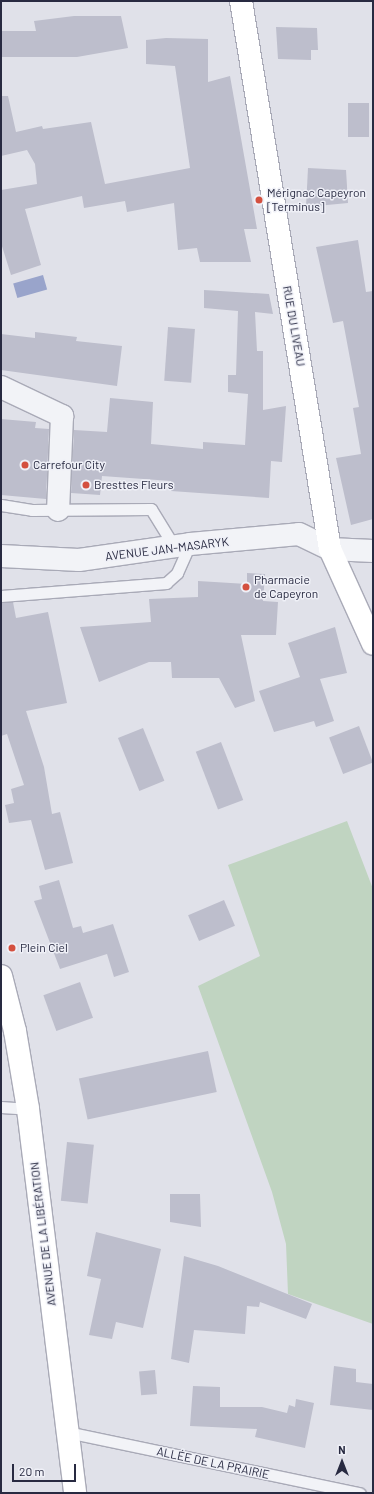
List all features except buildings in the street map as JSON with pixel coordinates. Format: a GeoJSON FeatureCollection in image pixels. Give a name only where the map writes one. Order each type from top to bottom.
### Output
{"type":"FeatureCollection","features":[{"type":"Feature","properties":{"kind":"street","name":"RUE DU LIVEAU"},"geometry":{"type":"LineString","coordinates":[[241,1],[330,549],[373,644]]}},
{"type":"Feature","properties":{"kind":"street"},"geometry":{"type":"LineString","coordinates":[[1,387],[62,416],[58,510]]}},
{"type":"Feature","properties":{"kind":"street","name":"AVENUE JAN-MASARYK"},"geometry":{"type":"LineString","coordinates":[[1,556],[79,560],[182,546],[299,534],[330,549]]}},
{"type":"Feature","properties":{"kind":"street"},"geometry":{"type":"LineString","coordinates":[[330,549],[373,551]]}},
{"type":"Feature","properties":{"kind":"street","name":"AVENUE DE LA LIBÉRATION"},"geometry":{"type":"LineString","coordinates":[[1,976],[15,1031],[28,1109],[75,1493]]}},
{"type":"Feature","properties":{"kind":"lane"},"geometry":{"type":"LineString","coordinates":[[1,505],[32,510],[151,509],[182,546],[177,573],[166,583],[1,596]]}},
{"type":"Feature","properties":{"kind":"lane"},"geometry":{"type":"LineString","coordinates":[[1,1107],[28,1109]]}},
{"type":"Feature","properties":{"kind":"lane","name":"ALLÉE DE LA PRAIRIE"},"geometry":{"type":"LineString","coordinates":[[67,1432],[360,1493]]}},
{"type":"Feature","properties":{"kind":"green space"},"geometry":{"type":"Polygon","coordinates":[[[347,821],[373,889],[373,1324],[288,1294],[286,1244],[272,1192],[198,986],[260,956],[228,865],[347,821]]]}},
{"type":"Feature","properties":{"kind":"water"},"geometry":{"type":"Polygon","coordinates":[[[43,275],[47,289],[17,298],[13,284],[43,275]]]}},
{"type":"Feature","properties":{"kind":"place","name":"Mérignac Capeyron [Terminus]"},"geometry":{"type":"Point","coordinates":[259,200]}},
{"type":"Feature","properties":{"kind":"place","name":"Carrefour City"},"geometry":{"type":"Point","coordinates":[25,465]}},
{"type":"Feature","properties":{"kind":"place","name":"Bresttes Fleurs"},"geometry":{"type":"Point","coordinates":[86,485]}},
{"type":"Feature","properties":{"kind":"place","name":"Pharmacie de Capeyron"},"geometry":{"type":"Point","coordinates":[246,587]}},
{"type":"Feature","properties":{"kind":"place","name":"Plein Ciel"},"geometry":{"type":"Point","coordinates":[12,948]}}]}
